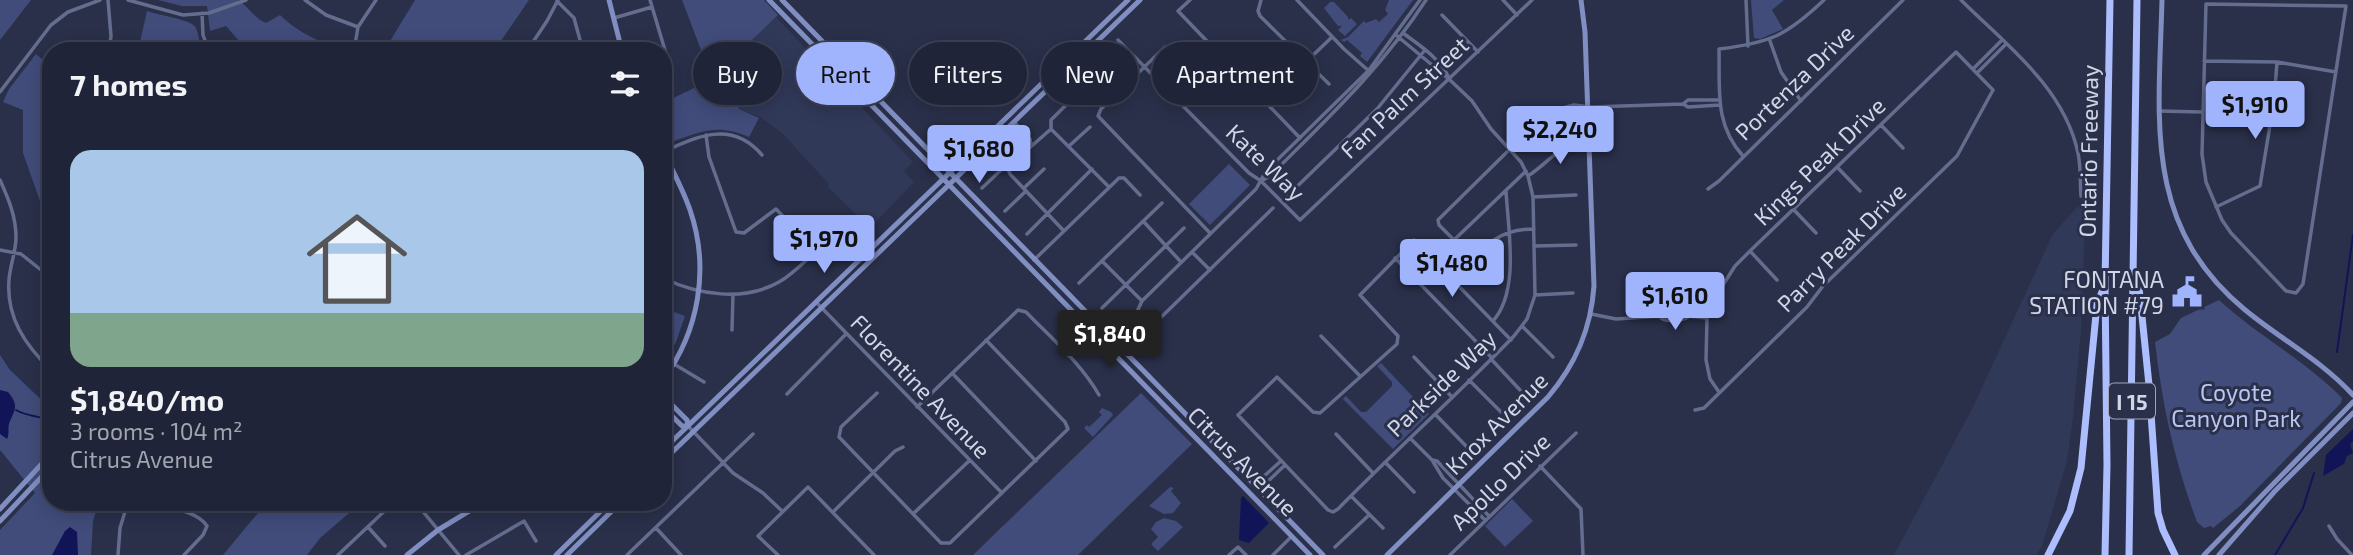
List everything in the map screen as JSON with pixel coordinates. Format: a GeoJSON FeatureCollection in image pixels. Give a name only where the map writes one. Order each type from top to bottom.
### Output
{"type":"FeatureCollection","features":[{"type":"Feature","properties":{"kind":"highway","name":"Ontario Freeway"},"geometry":{"type":"LineString","coordinates":[[2105,555],[2105,283],[2110,0]]}},
{"type":"Feature","properties":{"kind":"highway","name":"Ontario Freeway"},"geometry":{"type":"LineString","coordinates":[[2129,555],[2137,0]]}},
{"type":"Feature","properties":{"kind":"highway"},"geometry":{"type":"LineString","coordinates":[[2134,246],[2149,385],[2158,513],[2175,555]]}},
{"type":"Feature","properties":{"kind":"highway"},"geometry":{"type":"LineString","coordinates":[[2048,555],[2070,511],[2081,468],[2097,304],[2105,283]]}},
{"type":"Feature","properties":{"kind":"main road"},"geometry":{"type":"LineString","coordinates":[[609,0],[620,42]]}},
{"type":"Feature","properties":{"kind":"main road","name":"Citrus Avenue"},"geometry":{"type":"LineString","coordinates":[[769,0],[1311,555]]}},
{"type":"Feature","properties":{"kind":"main road","name":"Citrus Avenue"},"geometry":{"type":"LineString","coordinates":[[782,0],[1323,555]]}},
{"type":"Feature","properties":{"kind":"main road"},"geometry":{"type":"LineString","coordinates":[[672,441],[1128,0]]}},
{"type":"Feature","properties":{"kind":"main road"},"geometry":{"type":"LineString","coordinates":[[1096,42],[1140,0]]}},
{"type":"Feature","properties":{"kind":"main road","name":"Knox Avenue"},"geometry":{"type":"LineString","coordinates":[[1387,555],[1557,387],[1579,351],[1591,314],[1594,286],[1585,32],[1581,0]]}},
{"type":"Feature","properties":{"kind":"main road"},"geometry":{"type":"LineString","coordinates":[[2162,0],[2160,150],[2168,193],[2184,234],[2197,256],[2231,298],[2325,367],[2353,395]]}},
{"type":"Feature","properties":{"kind":"main road"},"geometry":{"type":"LineString","coordinates":[[672,452],[1041,95]]}},
{"type":"Feature","properties":{"kind":"main road"},"geometry":{"type":"LineString","coordinates":[[672,169],[694,224],[699,254],[699,289],[692,324],[672,367]]}},
{"type":"Feature","properties":{"kind":"main road"},"geometry":{"type":"LineString","coordinates":[[2204,555],[2353,401]]}},
{"type":"Feature","properties":{"kind":"main road"},"geometry":{"type":"LineString","coordinates":[[672,406],[687,420],[688,426]]}},
{"type":"Feature","properties":{"kind":"main road"},"geometry":{"type":"LineString","coordinates":[[2219,555],[2274,491],[2353,413]]}},
{"type":"Feature","properties":{"kind":"main road"},"geometry":{"type":"LineString","coordinates":[[672,416],[682,426],[688,426]]}},
{"type":"Feature","properties":{"kind":"main road"},"geometry":{"type":"LineString","coordinates":[[0,509],[42,464]]}},
{"type":"Feature","properties":{"kind":"main road"},"geometry":{"type":"LineString","coordinates":[[0,521],[42,477]]}},
{"type":"Feature","properties":{"kind":"main road"},"geometry":{"type":"LineString","coordinates":[[407,555],[438,530],[469,511]]}},
{"type":"Feature","properties":{"kind":"main road"},"geometry":{"type":"LineString","coordinates":[[556,555],[601,511]]}},
{"type":"Feature","properties":{"kind":"main road"},"geometry":{"type":"LineString","coordinates":[[567,555],[612,511]]}},
{"type":"Feature","properties":{"kind":"street"},"geometry":{"type":"LineString","coordinates":[[0,92],[51,25],[68,12],[100,0]]}},
{"type":"Feature","properties":{"kind":"street"},"geometry":{"type":"LineString","coordinates":[[107,0],[110,42]]}},
{"type":"Feature","properties":{"kind":"street"},"geometry":{"type":"LineString","coordinates":[[128,0],[183,15],[230,7],[246,0]]}},
{"type":"Feature","properties":{"kind":"street"},"geometry":{"type":"LineString","coordinates":[[305,0],[317,10],[358,27]]}},
{"type":"Feature","properties":{"kind":"street"},"geometry":{"type":"LineString","coordinates":[[356,42],[358,27],[376,0]]}},
{"type":"Feature","properties":{"kind":"street"},"geometry":{"type":"LineString","coordinates":[[533,42],[552,13],[557,0],[574,18],[581,42]]}},
{"type":"Feature","properties":{"kind":"street"},"geometry":{"type":"LineString","coordinates":[[650,0],[662,42]]}},
{"type":"Feature","properties":{"kind":"street"},"geometry":{"type":"LineString","coordinates":[[1190,0],[1178,11],[1302,140]]}},
{"type":"Feature","properties":{"kind":"street"},"geometry":{"type":"LineString","coordinates":[[1261,0],[1258,11],[1260,16],[1286,42]]}},
{"type":"Feature","properties":{"kind":"street"},"geometry":{"type":"LineString","coordinates":[[1400,34],[1420,0]]}},
{"type":"Feature","properties":{"kind":"street"},"geometry":{"type":"LineString","coordinates":[[1109,337],[1135,316],[1142,302],[1256,189],[1266,171],[1302,140],[1370,72],[1426,0]]}},
{"type":"Feature","properties":{"kind":"street"},"geometry":{"type":"LineString","coordinates":[[1503,0],[1517,15]]}},
{"type":"Feature","properties":{"kind":"street","name":"Fan Palm Street"},"geometry":{"type":"LineString","coordinates":[[1300,220],[1532,0]]}},
{"type":"Feature","properties":{"kind":"street"},"geometry":{"type":"LineString","coordinates":[[1746,0],[1748,46]]}},
{"type":"Feature","properties":{"kind":"street"},"geometry":{"type":"LineString","coordinates":[[1743,156],[1726,133],[1720,102],[1718,49],[1748,46],[1770,40],[1793,29],[1824,0]]}},
{"type":"Feature","properties":{"kind":"street","name":"Portenza Drive"},"geometry":{"type":"LineString","coordinates":[[1708,189],[1903,0]]}},
{"type":"Feature","properties":{"kind":"street"},"geometry":{"type":"LineString","coordinates":[[1961,0],[2051,90],[2063,111],[2079,155],[2081,197]]}},
{"type":"Feature","properties":{"kind":"street"},"geometry":{"type":"LineString","coordinates":[[1299,1],[1332,37],[1370,72]]}},
{"type":"Feature","properties":{"kind":"street"},"geometry":{"type":"LineString","coordinates":[[2274,2],[2346,6],[2303,284],[2296,293],[2286,291],[2227,227],[2206,182],[2203,167],[2206,4],[2274,2]]}},
{"type":"Feature","properties":{"kind":"street"},"geometry":{"type":"LineString","coordinates":[[613,18],[652,7]]}},
{"type":"Feature","properties":{"kind":"street"},"geometry":{"type":"LineString","coordinates":[[202,13],[205,42]]}},
{"type":"Feature","properties":{"kind":"street"},"geometry":{"type":"LineString","coordinates":[[1442,15],[1478,52]]}},
{"type":"Feature","properties":{"kind":"street","name":"Parkside Way"},"geometry":{"type":"LineString","coordinates":[[1285,465],[1333,512],[1511,340],[1522,326],[1535,295],[1533,197],[1527,174],[1472,101],[1441,74],[1423,52],[1400,34]]}},
{"type":"Feature","properties":{"kind":"street"},"geometry":{"type":"LineString","coordinates":[[1318,50],[1332,37]]}},
{"type":"Feature","properties":{"kind":"street","name":"Kate Way"},"geometry":{"type":"LineString","coordinates":[[1118,40],[1300,220]]}},
{"type":"Feature","properties":{"kind":"street"},"geometry":{"type":"LineString","coordinates":[[1770,40],[1781,72],[1801,101]]}},
{"type":"Feature","properties":{"kind":"street"},"geometry":{"type":"LineString","coordinates":[[2004,42],[1977,74],[1973,69],[2004,42]]}},
{"type":"Feature","properties":{"kind":"street"},"geometry":{"type":"LineString","coordinates":[[1282,201],[1377,109],[1423,52]]}},
{"type":"Feature","properties":{"kind":"street","name":"Kings Peak Drive"},"geometry":{"type":"LineString","coordinates":[[1707,318],[1710,297],[1723,285],[1735,266],[1956,52],[1973,69]]}},
{"type":"Feature","properties":{"kind":"street"},"geometry":{"type":"LineString","coordinates":[[1138,72],[1152,59]]}},
{"type":"Feature","properties":{"kind":"street"},"geometry":{"type":"LineString","coordinates":[[2204,61],[2277,62],[2336,72]]}},
{"type":"Feature","properties":{"kind":"street"},"geometry":{"type":"LineString","coordinates":[[2216,207],[2260,186],[2274,101],[2277,62]]}},
{"type":"Feature","properties":{"kind":"street"},"geometry":{"type":"LineString","coordinates":[[1318,73],[1329,84]]}},
{"type":"Feature","properties":{"kind":"street","name":"Parry Peak Drive"},"geometry":{"type":"LineString","coordinates":[[1695,410],[1704,408],[1956,156],[1993,90],[1977,74]]}},
{"type":"Feature","properties":{"kind":"street"},"geometry":{"type":"LineString","coordinates":[[1478,255],[1471,257],[1437,220],[1531,129],[1550,115],[1588,108],[1683,104],[1688,107],[1720,102]]}},
{"type":"Feature","properties":{"kind":"street"},"geometry":{"type":"LineString","coordinates":[[1066,105],[1051,120],[1051,129],[1108,187]]}},
{"type":"Feature","properties":{"kind":"street"},"geometry":{"type":"LineString","coordinates":[[1105,105],[1098,116],[1210,233]]}},
{"type":"Feature","properties":{"kind":"street"},"geometry":{"type":"LineString","coordinates":[[2159,111],[2203,112]]}},
{"type":"Feature","properties":{"kind":"street"},"geometry":{"type":"LineString","coordinates":[[1014,121],[1030,139],[1031,145]]}},
{"type":"Feature","properties":{"kind":"street"},"geometry":{"type":"LineString","coordinates":[[1881,125],[1903,148]]}},
{"type":"Feature","properties":{"kind":"street"},"geometry":{"type":"LineString","coordinates":[[1008,127],[1026,144],[1031,145]]}},
{"type":"Feature","properties":{"kind":"street"},"geometry":{"type":"LineString","coordinates":[[1069,145],[1090,127]]}},
{"type":"Feature","properties":{"kind":"street"},"geometry":{"type":"LineString","coordinates":[[1051,129],[1011,164],[1009,169],[1010,174],[1063,230]]}},
{"type":"Feature","properties":{"kind":"street"},"geometry":{"type":"LineString","coordinates":[[672,147],[693,137],[722,134],[740,138],[754,146],[762,155]]}},
{"type":"Feature","properties":{"kind":"street"},"geometry":{"type":"LineString","coordinates":[[1021,139],[1026,134]]}},
{"type":"Feature","properties":{"kind":"street"},"geometry":{"type":"LineString","coordinates":[[672,281],[699,289],[733,294],[763,290],[779,282],[816,251],[776,209],[739,234],[733,228],[724,193],[709,158],[706,135]]}},
{"type":"Feature","properties":{"kind":"street"},"geometry":{"type":"LineString","coordinates":[[1454,240],[1506,191],[1559,150],[1567,146],[1589,144]]}},
{"type":"Feature","properties":{"kind":"street"},"geometry":{"type":"LineString","coordinates":[[994,159],[1002,169]]}},
{"type":"Feature","properties":{"kind":"street"},"geometry":{"type":"LineString","coordinates":[[1838,168],[1860,191]]}},
{"type":"Feature","properties":{"kind":"street"},"geometry":{"type":"LineString","coordinates":[[982,188],[1002,169],[1009,169]]}},
{"type":"Feature","properties":{"kind":"street"},"geometry":{"type":"LineString","coordinates":[[1005,211],[1044,169]]}},
{"type":"Feature","properties":{"kind":"street"},"geometry":{"type":"LineString","coordinates":[[1027,234],[1092,169]]}},
{"type":"Feature","properties":{"kind":"street"},"geometry":{"type":"LineString","coordinates":[[1034,260],[1119,178],[1124,178],[1140,195]]}},
{"type":"Feature","properties":{"kind":"street"},"geometry":{"type":"LineString","coordinates":[[0,180],[14,217],[15,252],[9,282],[14,321],[26,343],[42,360]]}},
{"type":"Feature","properties":{"kind":"street"},"geometry":{"type":"LineString","coordinates":[[1493,321],[1504,305],[1509,288],[1506,191]]}},
{"type":"Feature","properties":{"kind":"street"},"geometry":{"type":"LineString","coordinates":[[1533,197],[1576,195]]}},
{"type":"Feature","properties":{"kind":"street"},"geometry":{"type":"LineString","coordinates":[[1079,284],[1162,203]]}},
{"type":"Feature","properties":{"kind":"street"},"geometry":{"type":"LineString","coordinates":[[1146,332],[1273,208]]}},
{"type":"Feature","properties":{"kind":"street"},"geometry":{"type":"LineString","coordinates":[[1794,210],[1816,233]]}},
{"type":"Feature","properties":{"kind":"street"},"geometry":{"type":"LineString","coordinates":[[1143,221],[1181,262]]}},
{"type":"Feature","properties":{"kind":"street"},"geometry":{"type":"LineString","coordinates":[[1102,309],[1184,228]]}},
{"type":"Feature","properties":{"kind":"street"},"geometry":{"type":"LineString","coordinates":[[1452,280],[1492,241],[1508,233],[1534,229]]}},
{"type":"Feature","properties":{"kind":"street"},"geometry":{"type":"LineString","coordinates":[[1259,490],[1285,465],[1238,415],[1277,377],[1313,412],[1321,414],[1397,344],[1399,340],[1360,295],[1414,240],[1511,340]]}},
{"type":"Feature","properties":{"kind":"street"},"geometry":{"type":"LineString","coordinates":[[1535,246],[1576,245]]}},
{"type":"Feature","properties":{"kind":"street"},"geometry":{"type":"LineString","coordinates":[[0,250],[15,252],[30,259],[42,270]]}},
{"type":"Feature","properties":{"kind":"street"},"geometry":{"type":"LineString","coordinates":[[1750,251],[1777,280]]}},
{"type":"Feature","properties":{"kind":"street"},"geometry":{"type":"LineString","coordinates":[[1192,252],[1210,270]]}},
{"type":"Feature","properties":{"kind":"street"},"geometry":{"type":"LineString","coordinates":[[1395,258],[1520,390]]}},
{"type":"Feature","properties":{"kind":"street"},"geometry":{"type":"LineString","coordinates":[[1102,261],[1142,302]]}},
{"type":"Feature","properties":{"kind":"street"},"geometry":{"type":"LineString","coordinates":[[1535,295],[1573,293]]}},
{"type":"Feature","properties":{"kind":"street"},"geometry":{"type":"LineString","coordinates":[[732,330],[733,294]]}},
{"type":"Feature","properties":{"kind":"street","name":"Florentine Avenue"},"geometry":{"type":"LineString","coordinates":[[816,302],[1002,494]]}},
{"type":"Feature","properties":{"kind":"street"},"geometry":{"type":"LineString","coordinates":[[917,407],[1013,313],[1022,310],[1092,381],[1099,395]]}},
{"type":"Feature","properties":{"kind":"street"},"geometry":{"type":"LineString","coordinates":[[1591,314],[1616,319],[1665,315],[1707,318],[1707,372],[1719,393]]}},
{"type":"Feature","properties":{"kind":"street"},"geometry":{"type":"LineString","coordinates":[[1522,326],[1553,357]]}},
{"type":"Feature","properties":{"kind":"street"},"geometry":{"type":"LineString","coordinates":[[1069,356],[1093,333]]}},
{"type":"Feature","properties":{"kind":"street"},"geometry":{"type":"LineString","coordinates":[[787,394],[846,334]]}},
{"type":"Feature","properties":{"kind":"street"},"geometry":{"type":"LineString","coordinates":[[1321,336],[1360,376]]}},
{"type":"Feature","properties":{"kind":"street"},"geometry":{"type":"LineString","coordinates":[[877,393],[841,428],[839,437],[941,543],[950,543],[1068,429],[1065,422],[986,340]]}},
{"type":"Feature","properties":{"kind":"street"},"geometry":{"type":"LineString","coordinates":[[1414,357],[1452,397]]}},
{"type":"Feature","properties":{"kind":"street"},"geometry":{"type":"LineString","coordinates":[[674,364],[704,382]]}},
{"type":"Feature","properties":{"kind":"street"},"geometry":{"type":"LineString","coordinates":[[952,373],[1036,461]]}},
{"type":"Feature","properties":{"kind":"street"},"geometry":{"type":"LineString","coordinates":[[1469,380],[1501,412]]}},
{"type":"Feature","properties":{"kind":"street"},"geometry":{"type":"LineString","coordinates":[[1435,414],[1466,446]]}},
{"type":"Feature","properties":{"kind":"street"},"geometry":{"type":"LineString","coordinates":[[688,426],[724,464],[782,512]]}},
{"type":"Feature","properties":{"kind":"street","name":"Apollo Drive"},"geometry":{"type":"LineString","coordinates":[[1450,555],[1576,433]]}},
{"type":"Feature","properties":{"kind":"street"},"geometry":{"type":"LineString","coordinates":[[627,555],[753,434]]}},
{"type":"Feature","properties":{"kind":"street"},"geometry":{"type":"LineString","coordinates":[[1336,434],[1373,473]]}},
{"type":"Feature","properties":{"kind":"street"},"geometry":{"type":"LineString","coordinates":[[1410,438],[1432,460],[1433,465],[1475,500],[1489,516]]}},
{"type":"Feature","properties":{"kind":"street"},"geometry":{"type":"LineString","coordinates":[[833,512],[873,471],[903,447]]}},
{"type":"Feature","properties":{"kind":"street"},"geometry":{"type":"LineString","coordinates":[[914,513],[970,460]]}},
{"type":"Feature","properties":{"kind":"street"},"geometry":{"type":"LineString","coordinates":[[1254,485],[1281,460]]}},
{"type":"Feature","properties":{"kind":"street"},"geometry":{"type":"LineString","coordinates":[[1385,462],[1414,492]]}},
{"type":"Feature","properties":{"kind":"street"},"geometry":{"type":"LineString","coordinates":[[1539,466],[1581,509],[1583,555]]}},
{"type":"Feature","properties":{"kind":"street"},"geometry":{"type":"LineString","coordinates":[[778,555],[758,536],[808,487],[874,555]]}},
{"type":"Feature","properties":{"kind":"street"},"geometry":{"type":"LineString","coordinates":[[1457,487],[1485,520]]}},
{"type":"Feature","properties":{"kind":"street"},"geometry":{"type":"LineString","coordinates":[[1351,496],[1383,528]]}},
{"type":"Feature","properties":{"kind":"street"},"geometry":{"type":"LineString","coordinates":[[1470,505],[1475,500]]}},
{"type":"Feature","properties":{"kind":"street"},"geometry":{"type":"LineString","coordinates":[[118,555],[120,528],[125,511]]}},
{"type":"Feature","properties":{"kind":"street"},"geometry":{"type":"LineString","coordinates":[[180,511],[203,520],[207,526],[203,535],[184,555]]}},
{"type":"Feature","properties":{"kind":"street"},"geometry":{"type":"LineString","coordinates":[[338,555],[385,511]]}},
{"type":"Feature","properties":{"kind":"street"},"geometry":{"type":"LineString","coordinates":[[422,511],[458,555]]}},
{"type":"Feature","properties":{"kind":"street"},"geometry":{"type":"LineString","coordinates":[[1335,547],[1369,515]]}},
{"type":"Feature","properties":{"kind":"street"},"geometry":{"type":"LineString","coordinates":[[466,555],[524,521],[536,541]]}},
{"type":"Feature","properties":{"kind":"street"},"geometry":{"type":"LineString","coordinates":[[2329,526],[2352,555]]}},
{"type":"Feature","properties":{"kind":"street"},"geometry":{"type":"LineString","coordinates":[[368,527],[384,546]]}},
{"type":"Feature","properties":{"kind":"street"},"geometry":{"type":"LineString","coordinates":[[656,527],[681,555]]}},
{"type":"Feature","properties":{"kind":"street"},"geometry":{"type":"LineString","coordinates":[[1273,555],[1292,536]]}},
{"type":"Feature","properties":{"kind":"street"},"geometry":{"type":"LineString","coordinates":[[1229,555],[1238,547],[1246,555]]}},
{"type":"Feature","properties":{"kind":"shaded area"},"geometry":{"type":"Polygon","coordinates":[[[776,17],[800,42],[796,42],[796,105],[859,105],[913,162],[904,171],[914,182],[870,228],[827,186],[829,184],[781,132],[760,117],[739,109],[738,105],[782,105],[782,42],[750,42],[776,17]]]}},
{"type":"Feature","properties":{"kind":"shaded area"},"geometry":{"type":"Polygon","coordinates":[[[2086,197],[2081,331],[2073,417],[2067,461],[2042,546],[2036,555],[1894,555],[1973,407],[2053,234],[2086,197]]]}},
{"type":"Feature","properties":{"kind":"shaded area"},"geometry":{"type":"Polygon","coordinates":[[[0,390],[8,392],[15,403],[7,439],[0,434],[0,390]]]}},
{"type":"Feature","properties":{"kind":"shaded area"},"geometry":{"type":"Polygon","coordinates":[[[2353,429],[2353,441],[2350,444],[2353,453],[2347,456],[2344,464],[2323,476],[2326,455],[2353,429]]]}},
{"type":"Feature","properties":{"kind":"shaded area"},"geometry":{"type":"Polygon","coordinates":[[[1243,496],[1269,523],[1249,543],[1239,540],[1243,496]]]}},
{"type":"Feature","properties":{"kind":"shaded area"},"geometry":{"type":"Polygon","coordinates":[[[70,527],[77,532],[78,555],[52,555],[65,531],[70,527]]]}},
{"type":"Feature","properties":{"kind":"green space"},"geometry":{"type":"Polygon","coordinates":[[[0,0],[31,0],[0,40],[0,0]]]}},
{"type":"Feature","properties":{"kind":"green space"},"geometry":{"type":"Polygon","coordinates":[[[158,0],[238,0],[266,23],[280,15],[302,32],[322,42],[240,42],[226,26],[210,31],[207,6],[182,6],[158,0]]]}},
{"type":"Feature","properties":{"kind":"green space"},"geometry":{"type":"Polygon","coordinates":[[[415,0],[529,0],[500,42],[389,42],[415,0]]]}},
{"type":"Feature","properties":{"kind":"green space"},"geometry":{"type":"Polygon","coordinates":[[[682,0],[764,0],[778,15],[750,42],[698,42],[682,0]]]}},
{"type":"Feature","properties":{"kind":"green space"},"geometry":{"type":"Polygon","coordinates":[[[1389,0],[1413,0],[1367,62],[1360,56],[1362,53],[1347,40],[1341,40],[1348,37],[1364,21],[1366,23],[1376,19],[1379,22],[1388,14],[1385,10],[1389,0]]]}},
{"type":"Feature","properties":{"kind":"green space"},"geometry":{"type":"Polygon","coordinates":[[[1751,0],[1784,0],[1772,10],[1783,29],[1760,39],[1754,38],[1751,0]]]}},
{"type":"Feature","properties":{"kind":"green space"},"geometry":{"type":"Polygon","coordinates":[[[1334,2],[1348,20],[1351,18],[1357,24],[1345,36],[1338,30],[1342,26],[1338,26],[1324,8],[1334,2]]]}},
{"type":"Feature","properties":{"kind":"green space"},"geometry":{"type":"Polygon","coordinates":[[[147,11],[194,25],[200,42],[140,42],[147,11]]]}},
{"type":"Feature","properties":{"kind":"green space"},"geometry":{"type":"Polygon","coordinates":[[[36,54],[42,59],[42,207],[23,153],[23,110],[3,102],[9,89],[36,54]]]}},
{"type":"Feature","properties":{"kind":"green space"},"geometry":{"type":"Polygon","coordinates":[[[693,88],[693,105],[738,105],[739,109],[759,118],[749,137],[718,130],[672,142],[672,99],[693,88]]]}},
{"type":"Feature","properties":{"kind":"green space"},"geometry":{"type":"Polygon","coordinates":[[[1229,164],[1250,185],[1210,225],[1189,204],[1229,164]]]}},
{"type":"Feature","properties":{"kind":"green space","name":"Coyote Canyon Park"},"geometry":{"type":"Polygon","coordinates":[[[2219,300],[2313,372],[2342,398],[2341,403],[2240,506],[2213,528],[2204,528],[2197,522],[2176,456],[2161,388],[2155,342],[2170,334],[2181,318],[2219,300]]]}},
{"type":"Feature","properties":{"kind":"green space"},"geometry":{"type":"Polygon","coordinates":[[[672,311],[685,316],[672,349],[672,311]]]}},
{"type":"Feature","properties":{"kind":"green space"},"geometry":{"type":"Polygon","coordinates":[[[0,355],[10,370],[42,400],[42,511],[96,511],[91,555],[0,555],[0,530],[35,493],[0,450],[0,355]]]}},
{"type":"Feature","properties":{"kind":"green space"},"geometry":{"type":"Polygon","coordinates":[[[1381,363],[1429,414],[1393,449],[1343,399],[1346,396],[1361,412],[1366,412],[1392,386],[1392,382],[1377,366],[1381,363]]]}},
{"type":"Feature","properties":{"kind":"green space"},"geometry":{"type":"Polygon","coordinates":[[[1141,393],[1192,444],[1078,555],[973,555],[1141,393]]]}},
{"type":"Feature","properties":{"kind":"green space"},"geometry":{"type":"Polygon","coordinates":[[[1102,408],[1113,415],[1093,437],[1084,428],[1087,425],[1089,427],[1102,415],[1099,412],[1102,408]]]}},
{"type":"Feature","properties":{"kind":"green space"},"geometry":{"type":"Polygon","coordinates":[[[1170,487],[1174,488],[1171,491],[1181,503],[1173,513],[1164,514],[1149,506],[1170,487]]]}},
{"type":"Feature","properties":{"kind":"green space"},"geometry":{"type":"Polygon","coordinates":[[[1512,499],[1533,521],[1505,547],[1485,526],[1512,499]]]}},
{"type":"Feature","properties":{"kind":"green space"},"geometry":{"type":"Polygon","coordinates":[[[260,511],[352,511],[320,538],[307,555],[223,555],[260,511]]]}},
{"type":"Feature","properties":{"kind":"green space"},"geometry":{"type":"Polygon","coordinates":[[[1164,518],[1176,521],[1183,527],[1158,551],[1151,544],[1158,537],[1151,529],[1156,522],[1164,518]]]}},
{"type":"Feature","properties":{"kind":"waterway"},"geometry":{"type":"LineString","coordinates":[[2337,352],[2353,235]]}},
{"type":"Feature","properties":{"kind":"waterway"},"geometry":{"type":"LineString","coordinates":[[16,410],[42,418]]}},
{"type":"Feature","properties":{"kind":"waterway"},"geometry":{"type":"LineString","coordinates":[[2275,555],[2303,508],[2314,473]]}},
{"type":"Feature","properties":{"kind":"place","name":"FONTANA STATION #79"},"geometry":{"type":"Point","coordinates":[2187,292]}}]}
